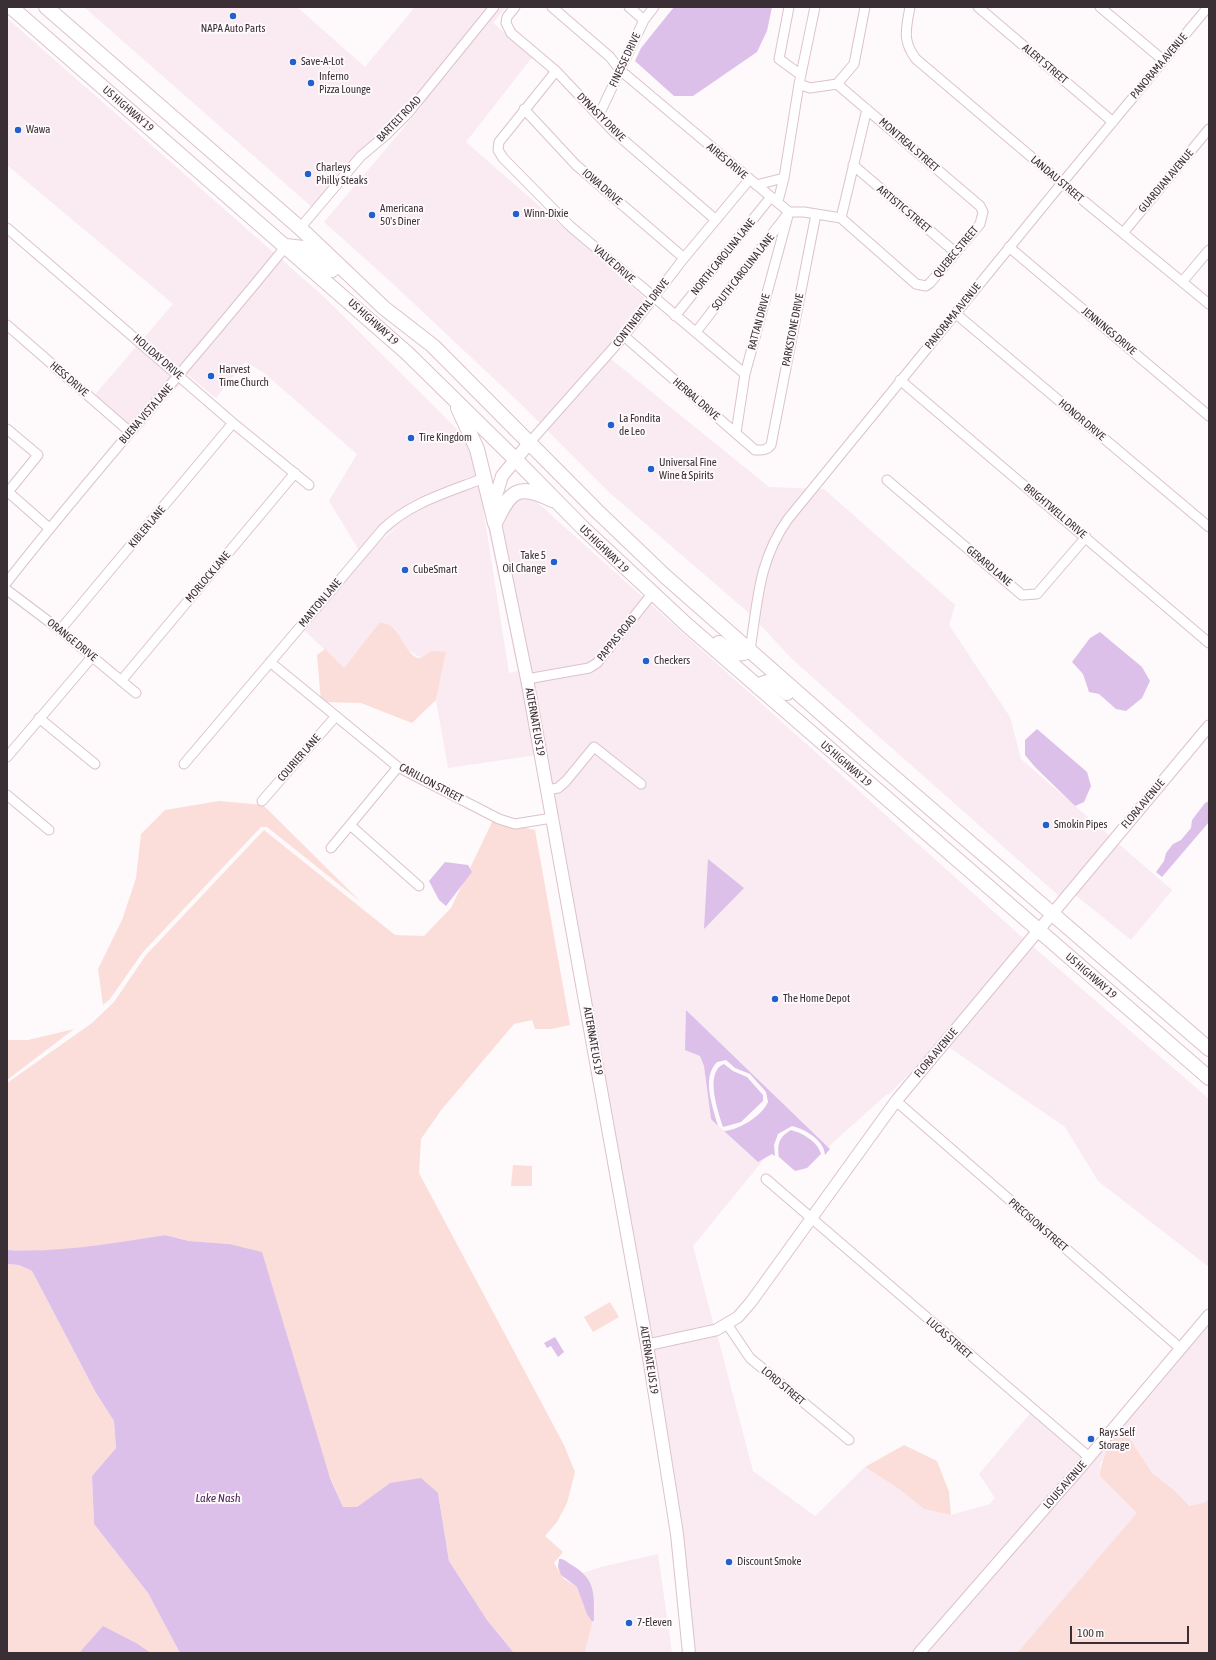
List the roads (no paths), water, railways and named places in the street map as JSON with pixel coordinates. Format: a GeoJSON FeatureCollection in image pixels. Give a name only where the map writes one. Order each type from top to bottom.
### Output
{"type":"FeatureCollection","features":[{"type":"Feature","properties":{"kind":"highway","name":"US HIGHWAY 19"},"geometry":{"type":"LineString","coordinates":[[11,7],[369,319],[451,395],[558,503],[652,594],[1209,1078]]}},
{"type":"Feature","properties":{"kind":"highway","name":"US HIGHWAY 19"},"geometry":{"type":"LineString","coordinates":[[46,7],[300,228],[384,308],[433,346],[634,547],[750,650],[1209,1049]]}},
{"type":"Feature","properties":{"kind":"highway"},"geometry":{"type":"LineString","coordinates":[[286,246],[303,248],[311,252],[345,281],[384,308]]}},
{"type":"Feature","properties":{"kind":"highway"},"geometry":{"type":"LineString","coordinates":[[451,395],[478,449],[494,523]]}},
{"type":"Feature","properties":{"kind":"highway"},"geometry":{"type":"LineString","coordinates":[[494,523],[506,501],[514,494],[521,491],[536,493],[558,503]]}},
{"type":"Feature","properties":{"kind":"highway"},"geometry":{"type":"LineString","coordinates":[[630,573],[667,597],[730,651],[737,655],[744,654],[750,650]]}},
{"type":"Feature","properties":{"kind":"highway"},"geometry":{"type":"LineString","coordinates":[[758,687],[763,682],[773,683],[811,715],[834,723]]}},
{"type":"Feature","properties":{"kind":"highway"},"geometry":{"type":"LineString","coordinates":[[1193,1064],[1209,1066]]}},
{"type":"Feature","properties":{"kind":"main road","name":"ALTERNATE US 19"},"geometry":{"type":"LineString","coordinates":[[530,442],[502,476],[496,496],[494,523],[527,679],[647,1345],[677,1534],[689,1653]]}},
{"type":"Feature","properties":{"kind":"street","name":"BARTELT ROAD"},"geometry":{"type":"LineString","coordinates":[[300,228],[361,156],[386,135],[409,112],[494,7]]}},
{"type":"Feature","properties":{"kind":"street","name":"DYNASTY DRIVE"},"geometry":{"type":"LineString","coordinates":[[515,7],[507,17],[507,28],[556,71],[613,131],[716,220]]}},
{"type":"Feature","properties":{"kind":"street","name":"AIRES DRIVE"},"geometry":{"type":"LineString","coordinates":[[552,7],[610,57],[620,70],[789,212]]}},
{"type":"Feature","properties":{"kind":"street"},"geometry":{"type":"LineString","coordinates":[[629,7],[644,20]]}},
{"type":"Feature","properties":{"kind":"street","name":"FINESSE DRIVE"},"geometry":{"type":"LineString","coordinates":[[599,115],[644,20],[654,7]]}},
{"type":"Feature","properties":{"kind":"street"},"geometry":{"type":"LineString","coordinates":[[789,7],[779,59],[810,88],[837,84],[854,64],[865,7]]}},
{"type":"Feature","properties":{"kind":"street"},"geometry":{"type":"LineString","coordinates":[[774,200],[784,178],[800,79],[815,7]]}},
{"type":"Feature","properties":{"kind":"street","name":"LANDAU STREET"},"geometry":{"type":"LineString","coordinates":[[910,7],[906,42],[909,50],[916,59],[1062,183],[1209,304]]}},
{"type":"Feature","properties":{"kind":"street","name":"ALERT STREET"},"geometry":{"type":"LineString","coordinates":[[978,7],[1113,122]]}},
{"type":"Feature","properties":{"kind":"street"},"geometry":{"type":"LineString","coordinates":[[1100,7],[1163,60]]}},
{"type":"Feature","properties":{"kind":"street","name":"PANORAMA AVENUE"},"geometry":{"type":"LineString","coordinates":[[750,650],[763,567],[775,538],[788,519],[900,380],[1208,7]]}},
{"type":"Feature","properties":{"kind":"street"},"geometry":{"type":"LineString","coordinates":[[524,109],[556,71]]}},
{"type":"Feature","properties":{"kind":"street","name":"MONTREAL STREET"},"geometry":{"type":"LineString","coordinates":[[837,84],[980,206]]}},
{"type":"Feature","properties":{"kind":"street","name":"VALVE DRIVE"},"geometry":{"type":"LineString","coordinates":[[524,109],[499,142],[498,150],[503,158],[570,226],[653,298],[745,374]]}},
{"type":"Feature","properties":{"kind":"street","name":"IOWA DRIVE"},"geometry":{"type":"LineString","coordinates":[[524,109],[576,165],[684,258]]}},
{"type":"Feature","properties":{"kind":"street"},"geometry":{"type":"LineString","coordinates":[[789,212],[804,212],[841,218],[867,109]]}},
{"type":"Feature","properties":{"kind":"street","name":"GUARDIAN AVENUE"},"geometry":{"type":"LineString","coordinates":[[1123,233],[1209,130]]}},
{"type":"Feature","properties":{"kind":"street","name":"ARTISTIC STREET"},"geometry":{"type":"LineString","coordinates":[[853,165],[955,252]]}},
{"type":"Feature","properties":{"kind":"street"},"geometry":{"type":"LineString","coordinates":[[753,183],[784,178]]}},
{"type":"Feature","properties":{"kind":"street","name":"CONTINENTAL DRIVE"},"geometry":{"type":"LineString","coordinates":[[530,442],[624,336],[684,258],[716,220],[753,183]]}},
{"type":"Feature","properties":{"kind":"street","name":"NORTH CAROLINA LANE"},"geometry":{"type":"LineString","coordinates":[[676,316],[774,200]]}},
{"type":"Feature","properties":{"kind":"street","name":"QUEBEC STREET"},"geometry":{"type":"LineString","coordinates":[[841,218],[916,284],[926,286],[980,224],[982,212],[980,206]]}},
{"type":"Feature","properties":{"kind":"street","name":"SOUTH CAROLINA LANE"},"geometry":{"type":"LineString","coordinates":[[696,332],[789,212]]}},
{"type":"Feature","properties":{"kind":"street","name":"RATTAN DRIVE"},"geometry":{"type":"LineString","coordinates":[[736,433],[745,374],[789,212]]}},
{"type":"Feature","properties":{"kind":"street","name":"PARKSTONE DRIVE"},"geometry":{"type":"LineString","coordinates":[[771,446],[816,214]]}},
{"type":"Feature","properties":{"kind":"street","name":"HOLIDAY DRIVE"},"geometry":{"type":"LineString","coordinates":[[7,228],[233,423],[309,485]]}},
{"type":"Feature","properties":{"kind":"street","name":"BUENA VISTA LANE"},"geometry":{"type":"LineString","coordinates":[[7,582],[49,528],[286,246]]}},
{"type":"Feature","properties":{"kind":"street","name":"JENNINGS DRIVE"},"geometry":{"type":"LineString","coordinates":[[1010,247],[1209,416]]}},
{"type":"Feature","properties":{"kind":"street"},"geometry":{"type":"LineString","coordinates":[[1182,282],[1209,250]]}},
{"type":"Feature","properties":{"kind":"street","name":"HONOR DRIVE"},"geometry":{"type":"LineString","coordinates":[[955,313],[1209,527]]}},
{"type":"Feature","properties":{"kind":"street","name":"HESS DRIVE"},"geometry":{"type":"LineString","coordinates":[[7,325],[130,432]]}},
{"type":"Feature","properties":{"kind":"street","name":"HERBAL DRIVE"},"geometry":{"type":"LineString","coordinates":[[624,336],[755,450],[765,451],[771,446]]}},
{"type":"Feature","properties":{"kind":"street","name":"BRIGHTWELL DRIVE"},"geometry":{"type":"LineString","coordinates":[[900,380],[1209,643]]}},
{"type":"Feature","properties":{"kind":"street","name":"KIBLER LANE"},"geometry":{"type":"LineString","coordinates":[[60,630],[233,423]]}},
{"type":"Feature","properties":{"kind":"street"},"geometry":{"type":"LineString","coordinates":[[7,429],[38,455],[7,491],[49,528]]}},
{"type":"Feature","properties":{"kind":"street","name":"MORLOCK LANE"},"geometry":{"type":"LineString","coordinates":[[121,681],[295,473]]}},
{"type":"Feature","properties":{"kind":"street","name":"MANTON LANE"},"geometry":{"type":"LineString","coordinates":[[184,764],[383,528],[394,518],[412,507],[484,478]]}},
{"type":"Feature","properties":{"kind":"street","name":"GERARD LANE"},"geometry":{"type":"LineString","coordinates":[[887,480],[1022,595],[1038,594],[1086,537]]}},
{"type":"Feature","properties":{"kind":"street","name":"ORANGE DRIVE"},"geometry":{"type":"LineString","coordinates":[[7,590],[60,630],[136,693]]}},
{"type":"Feature","properties":{"kind":"street","name":"PAPPAS ROAD"},"geometry":{"type":"LineString","coordinates":[[527,679],[588,668],[597,663],[652,594]]}},
{"type":"Feature","properties":{"kind":"street"},"geometry":{"type":"LineString","coordinates":[[7,757],[92,656]]}},
{"type":"Feature","properties":{"kind":"street","name":"CARILLON STREET"},"geometry":{"type":"LineString","coordinates":[[270,662],[398,767],[499,819],[515,824],[552,818]]}},
{"type":"Feature","properties":{"kind":"street","name":"COURIER LANE"},"geometry":{"type":"LineString","coordinates":[[262,801],[336,716]]}},
{"type":"Feature","properties":{"kind":"street"},"geometry":{"type":"LineString","coordinates":[[39,718],[94,764]]}},
{"type":"Feature","properties":{"kind":"street","name":"FLORA AVENUE"},"geometry":{"type":"LineString","coordinates":[[647,1345],[716,1330],[738,1317],[751,1302],[896,1101],[1037,930],[1209,726]]}},
{"type":"Feature","properties":{"kind":"street"},"geometry":{"type":"LineString","coordinates":[[547,790],[558,788],[564,783],[594,747],[641,784]]}},
{"type":"Feature","properties":{"kind":"street"},"geometry":{"type":"LineString","coordinates":[[331,848],[398,767]]}},
{"type":"Feature","properties":{"kind":"street"},"geometry":{"type":"LineString","coordinates":[[7,795],[49,830]]}},
{"type":"Feature","properties":{"kind":"street"},"geometry":{"type":"LineString","coordinates":[[350,825],[420,886]]}},
{"type":"Feature","properties":{"kind":"street","name":"PRECISION STREET"},"geometry":{"type":"LineString","coordinates":[[896,1101],[1180,1348]]}},
{"type":"Feature","properties":{"kind":"street","name":"LUCAS STREET"},"geometry":{"type":"LineString","coordinates":[[766,1179],[810,1219],[1089,1457]]}},
{"type":"Feature","properties":{"kind":"street","name":"LOUIS AVENUE"},"geometry":{"type":"LineString","coordinates":[[919,1653],[1089,1457],[1209,1315]]}},
{"type":"Feature","properties":{"kind":"street","name":"LORD STREET"},"geometry":{"type":"LineString","coordinates":[[727,1324],[750,1358],[849,1440]]}},
{"type":"Feature","properties":{"kind":"water"},"geometry":{"type":"Polygon","coordinates":[[[674,7],[772,7],[767,31],[757,52],[693,96],[674,96],[635,61],[641,48],[674,7]]]}},
{"type":"Feature","properties":{"kind":"water"},"geometry":{"type":"Polygon","coordinates":[[[1100,632],[1142,667],[1150,681],[1142,698],[1126,711],[1116,709],[1099,694],[1089,692],[1083,674],[1072,662],[1090,638],[1100,632]]]}},
{"type":"Feature","properties":{"kind":"water"},"geometry":{"type":"Polygon","coordinates":[[[1037,729],[1087,772],[1091,786],[1084,802],[1075,806],[1035,767],[1025,755],[1025,740],[1037,729]]]}},
{"type":"Feature","properties":{"kind":"water"},"geometry":{"type":"Polygon","coordinates":[[[1209,801],[1209,822],[1162,877],[1156,872],[1164,861],[1166,853],[1173,844],[1181,840],[1191,828],[1192,820],[1205,803],[1209,801]]]}},
{"type":"Feature","properties":{"kind":"water"},"geometry":{"type":"Polygon","coordinates":[[[708,859],[744,888],[704,929],[708,859]]]}},
{"type":"Feature","properties":{"kind":"water"},"geometry":{"type":"Polygon","coordinates":[[[445,862],[468,865],[472,872],[446,906],[439,900],[429,881],[445,862]]]}},
{"type":"Feature","properties":{"kind":"water"},"geometry":{"type":"Polygon","coordinates":[[[686,1010],[830,1149],[825,1155],[824,1150],[818,1140],[808,1133],[792,1126],[778,1134],[774,1145],[775,1156],[772,1154],[758,1162],[724,1131],[743,1125],[761,1112],[768,1102],[766,1092],[750,1074],[735,1068],[726,1060],[717,1062],[712,1069],[710,1076],[709,1084],[711,1102],[718,1126],[711,1119],[704,1066],[700,1056],[685,1050],[686,1010]]]}},
{"type":"Feature","properties":{"kind":"water"},"geometry":{"type":"Polygon","coordinates":[[[724,1064],[733,1071],[747,1077],[763,1095],[763,1101],[741,1122],[723,1127],[718,1112],[714,1092],[714,1083],[718,1068],[724,1064]]]}},
{"type":"Feature","properties":{"kind":"water"},"geometry":{"type":"Polygon","coordinates":[[[791,1130],[800,1133],[813,1142],[821,1154],[807,1168],[795,1171],[779,1157],[778,1148],[781,1138],[791,1130]]]}},
{"type":"Feature","properties":{"kind":"water","name":"Lake Nash"},"geometry":{"type":"Polygon","coordinates":[[[165,1235],[189,1241],[229,1244],[262,1252],[330,1478],[343,1507],[357,1507],[390,1483],[421,1478],[438,1493],[449,1561],[487,1620],[514,1653],[180,1653],[148,1593],[94,1524],[92,1476],[116,1448],[114,1421],[96,1393],[32,1271],[19,1265],[7,1264],[7,1250],[27,1251],[67,1249],[165,1235]]]}},
{"type":"Feature","properties":{"kind":"water"},"geometry":{"type":"Polygon","coordinates":[[[555,1337],[564,1352],[558,1357],[551,1346],[547,1348],[544,1343],[555,1337]]]}},
{"type":"Feature","properties":{"kind":"water"},"geometry":{"type":"Polygon","coordinates":[[[559,1559],[565,1560],[585,1575],[589,1581],[592,1587],[594,1602],[594,1620],[592,1622],[587,1614],[577,1587],[561,1575],[558,1567],[559,1559]]]}},
{"type":"Feature","properties":{"kind":"water"},"geometry":{"type":"Polygon","coordinates":[[[103,1626],[138,1644],[151,1653],[79,1653],[103,1626]]]}},
{"type":"Feature","properties":{"kind":"place","name":"NAPA Auto Parts"},"geometry":{"type":"Point","coordinates":[233,16]}},
{"type":"Feature","properties":{"kind":"place","name":"Save-A-Lot"},"geometry":{"type":"Point","coordinates":[293,62]}},
{"type":"Feature","properties":{"kind":"place","name":"Inferno Pizza Lounge"},"geometry":{"type":"Point","coordinates":[311,83]}},
{"type":"Feature","properties":{"kind":"place","name":"Wawa"},"geometry":{"type":"Point","coordinates":[18,130]}},
{"type":"Feature","properties":{"kind":"place","name":"Charleys Philly Steaks"},"geometry":{"type":"Point","coordinates":[308,174]}},
{"type":"Feature","properties":{"kind":"place","name":"Winn-Dixie"},"geometry":{"type":"Point","coordinates":[516,214]}},
{"type":"Feature","properties":{"kind":"place","name":"Americana 50's Diner"},"geometry":{"type":"Point","coordinates":[372,215]}},
{"type":"Feature","properties":{"kind":"place","name":"Harvest Time Church"},"geometry":{"type":"Point","coordinates":[211,376]}},
{"type":"Feature","properties":{"kind":"place","name":"La Fondita de Leo"},"geometry":{"type":"Point","coordinates":[611,425]}},
{"type":"Feature","properties":{"kind":"place","name":"Tire Kingdom"},"geometry":{"type":"Point","coordinates":[411,438]}},
{"type":"Feature","properties":{"kind":"place","name":"Universal Fine Wine & Spirits"},"geometry":{"type":"Point","coordinates":[651,469]}},
{"type":"Feature","properties":{"kind":"place","name":"Take 5 Oil Change"},"geometry":{"type":"Point","coordinates":[554,562]}},
{"type":"Feature","properties":{"kind":"place","name":"CubeSmart"},"geometry":{"type":"Point","coordinates":[405,570]}},
{"type":"Feature","properties":{"kind":"place","name":"Checkers"},"geometry":{"type":"Point","coordinates":[646,661]}},
{"type":"Feature","properties":{"kind":"place","name":"Smokin Pipes"},"geometry":{"type":"Point","coordinates":[1046,825]}},
{"type":"Feature","properties":{"kind":"place","name":"The Home Depot"},"geometry":{"type":"Point","coordinates":[775,999]}},
{"type":"Feature","properties":{"kind":"place","name":"Rays Self Storage"},"geometry":{"type":"Point","coordinates":[1091,1439]}},
{"type":"Feature","properties":{"kind":"place","name":"Discount Smoke"},"geometry":{"type":"Point","coordinates":[729,1562]}},
{"type":"Feature","properties":{"kind":"place","name":"7-Eleven"},"geometry":{"type":"Point","coordinates":[629,1623]}}]}
